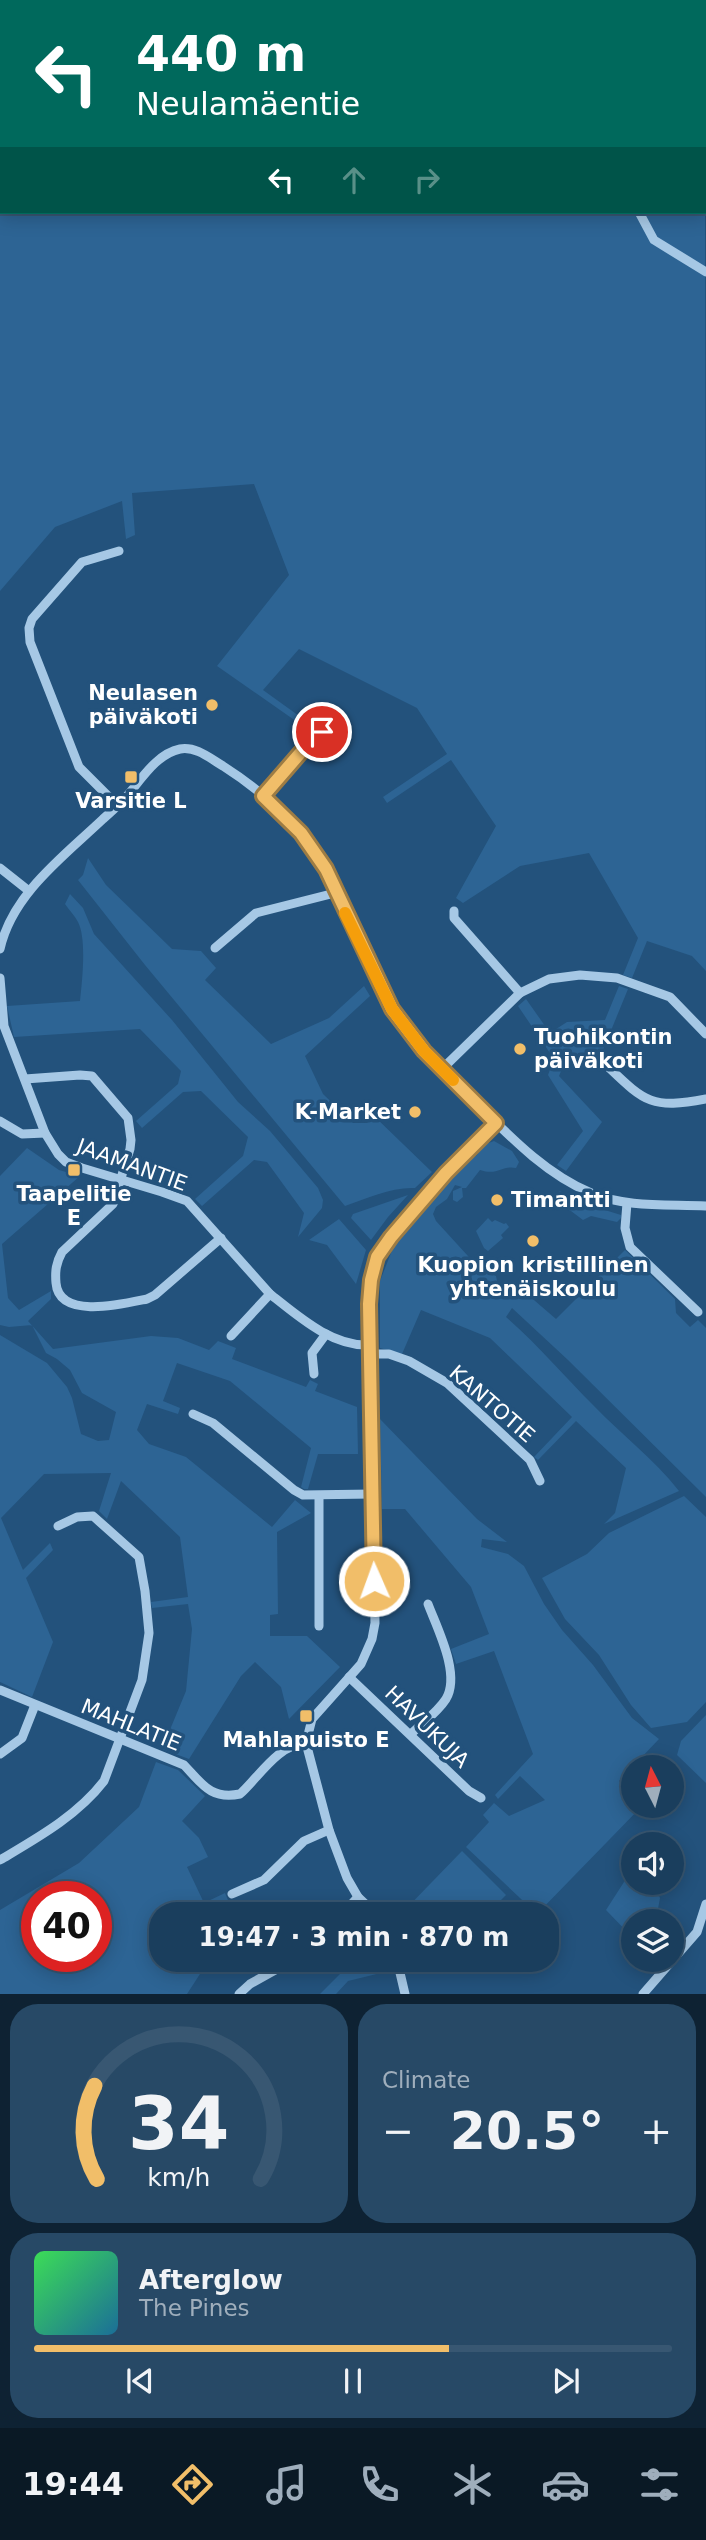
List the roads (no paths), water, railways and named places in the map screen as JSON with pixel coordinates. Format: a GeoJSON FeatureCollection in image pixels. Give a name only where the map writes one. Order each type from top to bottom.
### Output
{"type":"FeatureCollection","features":[{"type":"Feature","properties":{"kind":"street"},"geometry":{"type":"LineString","coordinates":[[640,214],[654,240],[706,272]]}},
{"type":"Feature","properties":{"kind":"street"},"geometry":{"type":"LineString","coordinates":[[118,806],[79,767],[30,642],[29,628],[32,619],[82,562],[119,551]]}},
{"type":"Feature","properties":{"kind":"street"},"geometry":{"type":"LineString","coordinates":[[263,796],[315,736],[322,732]]}},
{"type":"Feature","properties":{"kind":"street"},"geometry":{"type":"LineString","coordinates":[[0,949],[9,922],[29,891],[118,806],[151,766],[177,750],[193,750],[234,774],[263,796],[313,848],[392,1009],[442,1069],[535,1159],[561,1178],[593,1194],[627,1203],[706,1206]]}},
{"type":"Feature","properties":{"kind":"street"},"geometry":{"type":"LineString","coordinates":[[0,867],[29,891]]}},
{"type":"Feature","properties":{"kind":"street"},"geometry":{"type":"LineString","coordinates":[[215,948],[256,913],[335,893]]}},
{"type":"Feature","properties":{"kind":"street"},"geometry":{"type":"LineString","coordinates":[[454,914],[520,993]]}},
{"type":"Feature","properties":{"kind":"street"},"geometry":{"type":"LineString","coordinates":[[442,1069],[520,993],[549,979],[580,975],[617,978],[670,997],[706,1034]]}},
{"type":"Feature","properties":{"kind":"street","name":"JAAMANTIE"},"geometry":{"type":"LineString","coordinates":[[0,978],[4,1026],[45,1133],[58,1154],[66,1162],[187,1202],[270,1294],[326,1334],[370,1349]]}},
{"type":"Feature","properties":{"kind":"street"},"geometry":{"type":"LineString","coordinates":[[604,1063],[636,1093],[658,1104],[676,1105],[706,1099]]}},
{"type":"Feature","properties":{"kind":"street"},"geometry":{"type":"LineString","coordinates":[[25,1079],[92,1076],[124,1113],[130,1125],[130,1149],[113,1205],[62,1252],[55,1268],[57,1292],[73,1306],[136,1301],[155,1295],[221,1238]]}},
{"type":"Feature","properties":{"kind":"street"},"geometry":{"type":"LineString","coordinates":[[0,1122],[22,1134],[45,1133]]}},
{"type":"Feature","properties":{"kind":"street"},"geometry":{"type":"LineString","coordinates":[[364,1902],[347,1878],[329,1830],[306,1743],[312,1719],[366,1654],[375,1623],[370,1292],[377,1257],[391,1237],[446,1173],[496,1123]]}},
{"type":"Feature","properties":{"kind":"street"},"geometry":{"type":"LineString","coordinates":[[627,1203],[625,1228],[630,1247],[698,1312]]}},
{"type":"Feature","properties":{"kind":"street"},"geometry":{"type":"LineString","coordinates":[[231,1336],[270,1294]]}},
{"type":"Feature","properties":{"kind":"street"},"geometry":{"type":"LineString","coordinates":[[314,1374],[312,1353],[326,1334]]}},
{"type":"Feature","properties":{"kind":"street","name":"KANTOTIE"},"geometry":{"type":"LineString","coordinates":[[370,1349],[409,1361],[447,1383],[530,1460],[540,1481]]}},
{"type":"Feature","properties":{"kind":"street"},"geometry":{"type":"LineString","coordinates":[[193,1414],[213,1423],[303,1495],[372,1494]]}},
{"type":"Feature","properties":{"kind":"street"},"geometry":{"type":"LineString","coordinates":[[319,1496],[319,1626]]}},
{"type":"Feature","properties":{"kind":"street"},"geometry":{"type":"LineString","coordinates":[[0,1860],[48,1832],[96,1792],[104,1782],[142,1680],[147,1654],[149,1633],[139,1557],[93,1516],[76,1517],[58,1526]]}},
{"type":"Feature","properties":{"kind":"street"},"geometry":{"type":"LineString","coordinates":[[411,1734],[447,1697],[450,1684],[447,1654],[428,1604]]}},
{"type":"Feature","properties":{"kind":"street","name":"HAVUKUJA"},"geometry":{"type":"LineString","coordinates":[[349,1677],[468,1791],[481,1798]]}},
{"type":"Feature","properties":{"kind":"street","name":"MAHLATIE"},"geometry":{"type":"LineString","coordinates":[[0,1690],[184,1765],[210,1791],[228,1797],[240,1794],[289,1747],[306,1743]]}},
{"type":"Feature","properties":{"kind":"street"},"geometry":{"type":"LineString","coordinates":[[0,1754],[22,1738],[35,1705]]}},
{"type":"Feature","properties":{"kind":"street"},"geometry":{"type":"LineString","coordinates":[[232,1894],[264,1880],[303,1841],[329,1830]]}},
{"type":"Feature","properties":{"kind":"street"},"geometry":{"type":"LineString","coordinates":[[353,1902],[358,1896]]}},
{"type":"Feature","properties":{"kind":"street"},"geometry":{"type":"LineString","coordinates":[[643,1994],[697,1932],[706,1904]]}},
{"type":"Feature","properties":{"kind":"street"},"geometry":{"type":"LineString","coordinates":[[239,1994],[250,1984],[272,1972]]}},
{"type":"Feature","properties":{"kind":"street"},"geometry":{"type":"LineString","coordinates":[[400,1972],[405,1994]]}},
{"type":"Feature","properties":{"kind":"place","name":"Neulasen päiväkoti"},"geometry":{"type":"Point","coordinates":[212,705]}},
{"type":"Feature","properties":{"kind":"place","name":"Varsitie L"},"geometry":{"type":"Point","coordinates":[131,777]}},
{"type":"Feature","properties":{"kind":"place","name":"Tuohikontin päiväkoti"},"geometry":{"type":"Point","coordinates":[520,1049]}},
{"type":"Feature","properties":{"kind":"place","name":"K-Market"},"geometry":{"type":"Point","coordinates":[415,1112]}},
{"type":"Feature","properties":{"kind":"place","name":"Taapelitie E"},"geometry":{"type":"Point","coordinates":[74,1170]}},
{"type":"Feature","properties":{"kind":"place","name":"Timantti"},"geometry":{"type":"Point","coordinates":[497,1200]}},
{"type":"Feature","properties":{"kind":"place","name":"Kuopion kristillinen yhtenäiskoulu"},"geometry":{"type":"Point","coordinates":[533,1241]}},
{"type":"Feature","properties":{"kind":"place","name":"Mahlapuisto E"},"geometry":{"type":"Point","coordinates":[306,1716]}}]}
